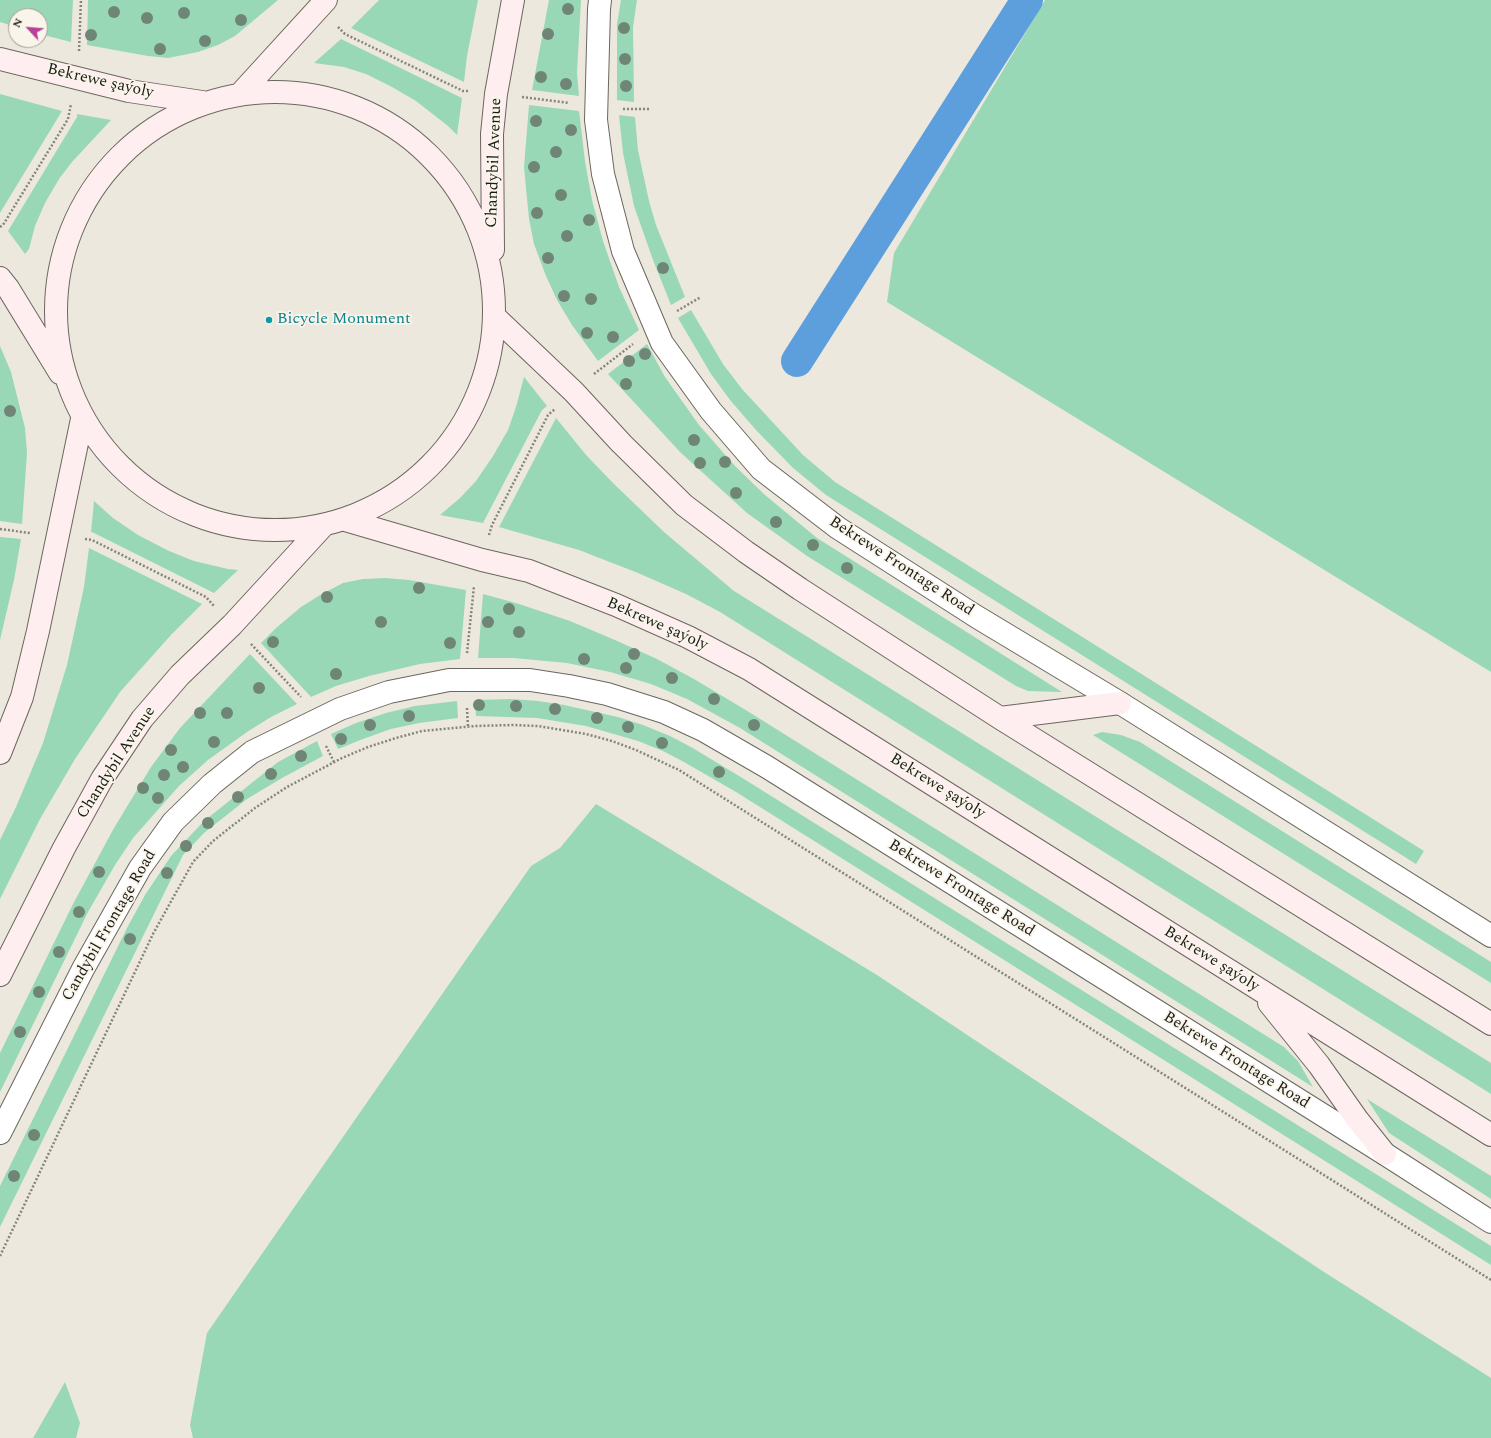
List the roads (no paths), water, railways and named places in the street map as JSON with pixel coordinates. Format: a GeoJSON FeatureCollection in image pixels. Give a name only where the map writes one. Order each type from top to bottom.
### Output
{"type":"FeatureCollection","features":[{"type":"Feature","properties":{"kind":"main road"},"geometry":{"type":"LineString","coordinates":[[242,92],[326,0]]}},
{"type":"Feature","properties":{"kind":"main road","name":"Chandybil Avenue"},"geometry":{"type":"LineString","coordinates":[[493,279],[492,134],[496,94],[513,0]]}},
{"type":"Feature","properties":{"kind":"main road","name":"Bekrewe şaýoly"},"geometry":{"type":"LineString","coordinates":[[0,59],[129,91],[202,102]]}},
{"type":"Feature","properties":{"kind":"main road"},"geometry":{"type":"LineString","coordinates":[[0,278],[8,288],[67,384],[82,419],[126,474],[184,513],[252,531],[323,526],[345,520],[404,490],[452,443],[483,383],[495,317],[493,279],[478,223],[448,173],[407,133],[356,105],[300,91],[242,92],[202,102],[141,135],[94,186],[64,248],[55,316],[67,384]]}},
{"type":"Feature","properties":{"kind":"main road"},"geometry":{"type":"LineString","coordinates":[[495,317],[574,392],[620,443],[684,505],[746,552],[800,589],[1000,718],[1491,1024]]}},
{"type":"Feature","properties":{"kind":"main road"},"geometry":{"type":"LineString","coordinates":[[0,753],[22,697],[38,631],[82,419]]}},
{"type":"Feature","properties":{"kind":"main road","name":"Bekrewe şaýoly"},"geometry":{"type":"LineString","coordinates":[[345,520],[482,560],[529,570],[616,605],[688,637],[750,669],[1491,1136]]}},
{"type":"Feature","properties":{"kind":"main road","name":"Chandybil Avenue"},"geometry":{"type":"LineString","coordinates":[[0,975],[68,841],[102,779],[138,725],[180,675],[232,625],[323,526]]}},
{"type":"Feature","properties":{"kind":"main road"},"geometry":{"type":"LineString","coordinates":[[1000,718],[1120,703]]}},
{"type":"Feature","properties":{"kind":"main road"},"geometry":{"type":"LineString","coordinates":[[1257,988],[1319,1065],[1357,1119],[1385,1154]]}},
{"type":"Feature","properties":{"kind":"street","name":"Bekrewe Frontage Road"},"geometry":{"type":"LineString","coordinates":[[600,0],[598,17],[596,120],[603,174],[623,251],[662,343],[711,411],[761,469],[838,528],[977,617],[1120,703],[1491,936]]}},
{"type":"Feature","properties":{"kind":"street","name":"Bekrewe Frontage Road"},"geometry":{"type":"LineString","coordinates":[[389,692],[449,680],[530,680],[600,692],[664,712],[703,730],[767,767],[1491,1222]]}},
{"type":"Feature","properties":{"kind":"street","name":"Candybil Frontage Road"},"geometry":{"type":"LineString","coordinates":[[0,1132],[83,969],[140,868],[173,822],[212,784],[252,752],[340,709],[389,692]]}},
{"type":"Feature","properties":{"kind":"waterway"},"geometry":{"type":"LineString","coordinates":[[797,361],[1027,0]]}},
{"type":"Feature","properties":{"kind":"place","name":"Bicycle Monument"},"geometry":{"type":"Point","coordinates":[269,320]}}]}
